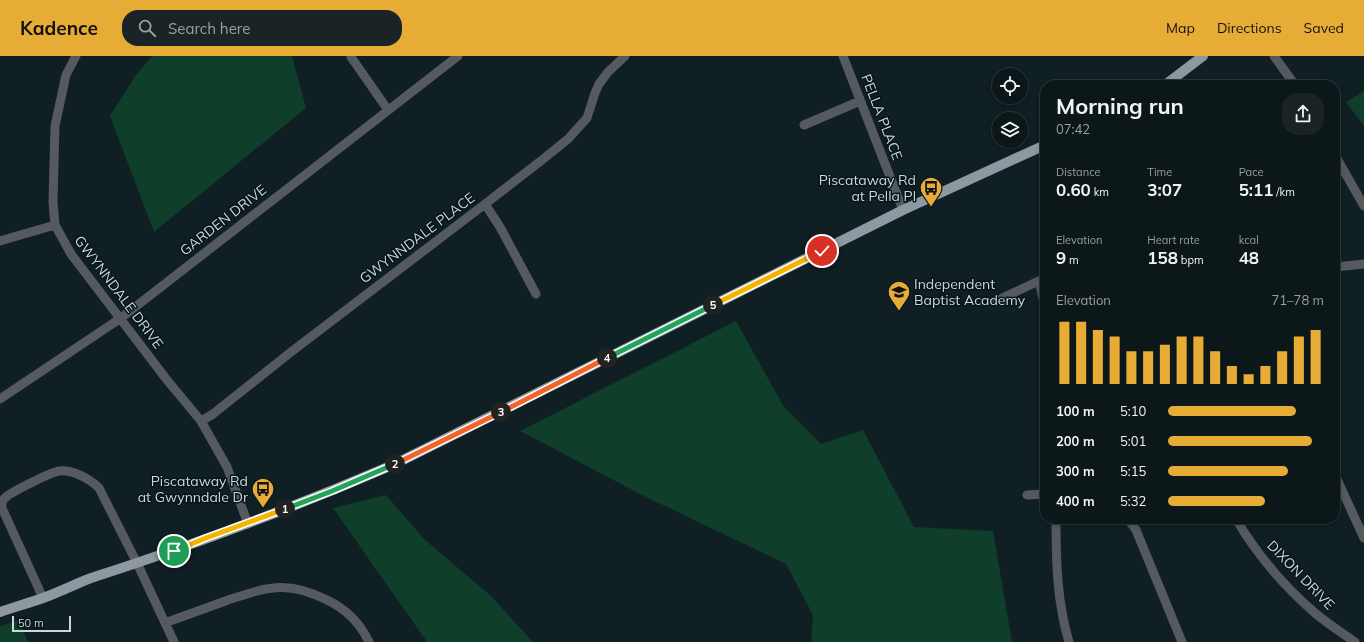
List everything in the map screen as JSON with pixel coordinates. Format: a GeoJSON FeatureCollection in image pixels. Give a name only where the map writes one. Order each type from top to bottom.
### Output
{"type":"FeatureCollection","features":[{"type":"Feature","properties":{"kind":"main road"},"geometry":{"type":"LineString","coordinates":[[1172,80],[1203,56]]}},
{"type":"Feature","properties":{"kind":"main road"},"geometry":{"type":"LineString","coordinates":[[0,612],[44,598],[89,579],[248,524],[395,464],[903,210],[1040,147]]}},
{"type":"Feature","properties":{"kind":"street","name":"GWYNNDALE DRIVE"},"geometry":{"type":"LineString","coordinates":[[76,56],[66,75],[55,126],[53,202],[55,225],[71,254],[185,404],[200,421],[227,467],[248,524]]}},
{"type":"Feature","properties":{"kind":"street","name":"GARDEN DRIVE"},"geometry":{"type":"LineString","coordinates":[[0,399],[121,318],[458,56]]}},
{"type":"Feature","properties":{"kind":"street","name":"GWYNNDALE PLACE"},"geometry":{"type":"LineString","coordinates":[[200,421],[213,414],[291,352],[542,160],[581,126],[587,118],[599,84],[608,72],[625,56]]}},
{"type":"Feature","properties":{"kind":"street","name":"PELLA PLACE"},"geometry":{"type":"LineString","coordinates":[[843,56],[903,210]]}},
{"type":"Feature","properties":{"kind":"street"},"geometry":{"type":"LineString","coordinates":[[1274,56],[1291,80]]}},
{"type":"Feature","properties":{"kind":"street"},"geometry":{"type":"LineString","coordinates":[[351,57],[388,110]]}},
{"type":"Feature","properties":{"kind":"street"},"geometry":{"type":"LineString","coordinates":[[804,125],[860,101]]}},
{"type":"Feature","properties":{"kind":"street"},"geometry":{"type":"LineString","coordinates":[[1340,164],[1364,206]]}},
{"type":"Feature","properties":{"kind":"street"},"geometry":{"type":"LineString","coordinates":[[485,204],[500,227],[536,294]]}},
{"type":"Feature","properties":{"kind":"street"},"geometry":{"type":"LineString","coordinates":[[0,241],[55,225]]}},
{"type":"Feature","properties":{"kind":"street"},"geometry":{"type":"LineString","coordinates":[[1340,266],[1364,264]]}},
{"type":"Feature","properties":{"kind":"street"},"geometry":{"type":"LineString","coordinates":[[996,301],[1040,280]]}},
{"type":"Feature","properties":{"kind":"street"},"geometry":{"type":"LineString","coordinates":[[44,598],[4,514],[2,503],[10,493],[58,471],[71,472],[93,481],[98,488],[137,563],[174,642]]}},
{"type":"Feature","properties":{"kind":"street"},"geometry":{"type":"LineString","coordinates":[[1340,486],[1364,538]]}},
{"type":"Feature","properties":{"kind":"street"},"geometry":{"type":"LineString","coordinates":[[1026,495],[1040,494]]}},
{"type":"Feature","properties":{"kind":"street"},"geometry":{"type":"LineString","coordinates":[[1056,524],[1058,587],[1069,642]]}},
{"type":"Feature","properties":{"kind":"street"},"geometry":{"type":"LineString","coordinates":[[1132,524],[1136,530],[1182,642]]}},
{"type":"Feature","properties":{"kind":"street","name":"DIXON DRIVE"},"geometry":{"type":"LineString","coordinates":[[1239,524],[1270,567],[1302,600],[1316,613],[1355,642]]}},
{"type":"Feature","properties":{"kind":"street"},"geometry":{"type":"LineString","coordinates":[[165,623],[256,591],[288,587],[304,590],[335,604],[355,620],[369,642]]}},
{"type":"Feature","properties":{"kind":"green space"},"geometry":{"type":"Polygon","coordinates":[[[152,56],[292,56],[306,108],[154,232],[110,116],[136,75],[152,56]]]}},
{"type":"Feature","properties":{"kind":"green space"},"geometry":{"type":"Polygon","coordinates":[[[1364,91],[1364,126],[1346,102],[1364,91]]]}},
{"type":"Feature","properties":{"kind":"green space"},"geometry":{"type":"Polygon","coordinates":[[[736,321],[784,407],[821,444],[863,430],[914,527],[993,531],[1012,642],[811,642],[813,615],[786,564],[642,495],[520,431],[736,321]]]}},
{"type":"Feature","properties":{"kind":"green space"},"geometry":{"type":"Polygon","coordinates":[[[386,495],[424,539],[490,595],[533,642],[427,642],[333,508],[386,495]]]}},
{"type":"Feature","properties":{"kind":"green space"},"geometry":{"type":"Polygon","coordinates":[[[19,620],[28,642],[0,642],[0,626],[19,620]]]}},
{"type":"Feature","properties":{"kind":"place","name":"Piscataway Rd at Pella Pl"},"geometry":{"type":"Point","coordinates":[931,208]}},
{"type":"Feature","properties":{"kind":"place","name":"Independent Baptist Academy"},"geometry":{"type":"Point","coordinates":[899,312]}},
{"type":"Feature","properties":{"kind":"place","name":"Piscataway Rd at Gwynndale Dr"},"geometry":{"type":"Point","coordinates":[263,508]}},
{"type":"Feature","properties":{"kind":"route"},"geometry":{"type":"LineString","coordinates":[[174,551],[332,491],[395,464],[478,424],[822,251]]}}]}
